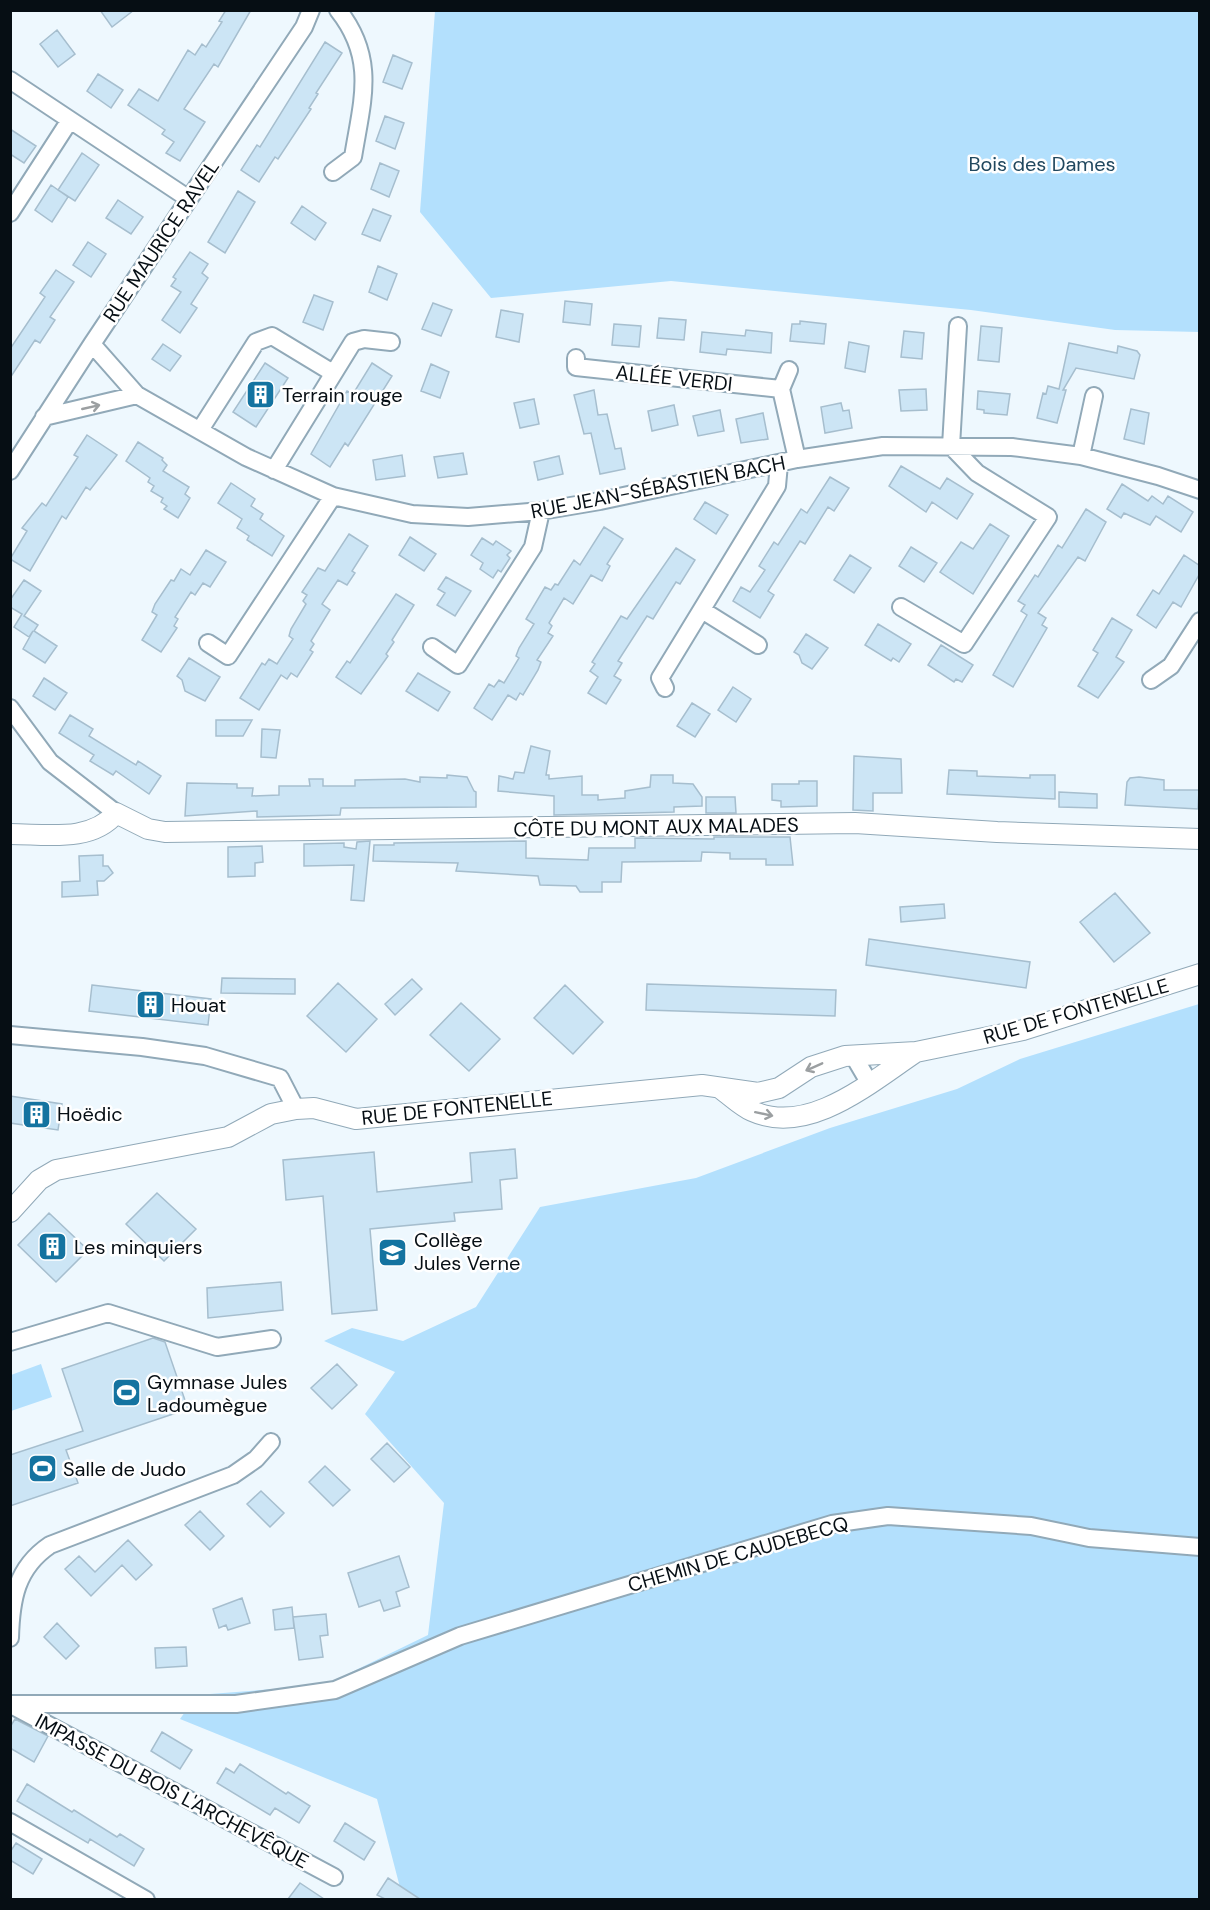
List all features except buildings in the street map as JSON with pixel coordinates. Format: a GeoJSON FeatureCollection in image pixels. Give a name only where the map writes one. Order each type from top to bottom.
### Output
{"type":"FeatureCollection","features":[{"type":"Feature","properties":{"kind":"street","name":"RUE MAURICE RAVEL"},"geometry":{"type":"LineString","coordinates":[[10,471],[304,27],[311,10]]}},
{"type":"Feature","properties":{"kind":"street"},"geometry":{"type":"LineString","coordinates":[[333,172],[353,157],[364,91],[361,52],[354,30],[338,10]]}},
{"type":"Feature","properties":{"kind":"street"},"geometry":{"type":"LineString","coordinates":[[10,81],[189,199]]}},
{"type":"Feature","properties":{"kind":"street"},"geometry":{"type":"LineString","coordinates":[[10,213],[70,120]]}},
{"type":"Feature","properties":{"kind":"street"},"geometry":{"type":"LineString","coordinates":[[901,607],[964,644],[1048,517],[977,473],[951,447],[958,327]]}},
{"type":"Feature","properties":{"kind":"street"},"geometry":{"type":"LineString","coordinates":[[200,430],[256,342],[272,336],[333,373]]}},
{"type":"Feature","properties":{"kind":"street"},"geometry":{"type":"LineString","coordinates":[[274,470],[353,342],[364,339],[391,342]]}},
{"type":"Feature","properties":{"kind":"street","name":"RUE JEAN-SÉBASTIEN BACH"},"geometry":{"type":"LineString","coordinates":[[92,344],[137,395],[246,457],[333,496],[412,514],[468,517],[541,511],[797,459],[883,446],[1012,447],[1081,456],[1158,476],[1200,490]]}},
{"type":"Feature","properties":{"kind":"street","name":"ALLÉE VERDI"},"geometry":{"type":"LineString","coordinates":[[576,358],[576,367],[781,389]]}},
{"type":"Feature","properties":{"kind":"street"},"geometry":{"type":"LineString","coordinates":[[789,370],[781,389],[797,459]]}},
{"type":"Feature","properties":{"kind":"street"},"geometry":{"type":"LineString","coordinates":[[44,417],[137,395]]}},
{"type":"Feature","properties":{"kind":"street"},"geometry":{"type":"LineString","coordinates":[[1081,456],[1094,396]]}},
{"type":"Feature","properties":{"kind":"street"},"geometry":{"type":"LineString","coordinates":[[665,688],[660,678],[777,486],[779,464]]}},
{"type":"Feature","properties":{"kind":"street"},"geometry":{"type":"LineString","coordinates":[[208,643],[228,656],[333,496]]}},
{"type":"Feature","properties":{"kind":"street"},"geometry":{"type":"LineString","coordinates":[[432,647],[458,665],[533,547],[541,511]]}},
{"type":"Feature","properties":{"kind":"street"},"geometry":{"type":"LineString","coordinates":[[702,610],[758,645]]}},
{"type":"Feature","properties":{"kind":"street"},"geometry":{"type":"LineString","coordinates":[[1151,680],[1171,666],[1200,621]]}},
{"type":"Feature","properties":{"kind":"street"},"geometry":{"type":"LineString","coordinates":[[10,708],[50,762],[116,813],[105,825],[84,833],[10,834]]}},
{"type":"Feature","properties":{"kind":"street","name":"CÔTE DU MONT AUX MALADES"},"geometry":{"type":"LineString","coordinates":[[116,813],[148,829],[165,832],[409,831],[855,823],[997,832],[1200,839]]}},
{"type":"Feature","properties":{"kind":"street","name":"RUE DE FONTENELLE"},"geometry":{"type":"LineString","coordinates":[[10,1212],[39,1180],[56,1170],[228,1137],[271,1114],[296,1109],[314,1108],[356,1119],[715,1085],[758,1093],[779,1088],[811,1067],[853,1055],[916,1052],[1023,1030],[1200,974]]}},
{"type":"Feature","properties":{"kind":"street"},"geometry":{"type":"LineString","coordinates":[[10,1035],[142,1047],[206,1056],[280,1078],[296,1109]]}},
{"type":"Feature","properties":{"kind":"street","name":"RUE DE FONTENELLE"},"geometry":{"type":"LineString","coordinates":[[715,1085],[752,1111],[775,1116],[801,1115],[820,1109],[870,1084],[916,1052]]}},
{"type":"Feature","properties":{"kind":"street"},"geometry":{"type":"LineString","coordinates":[[853,1055],[870,1084]]}},
{"type":"Feature","properties":{"kind":"street"},"geometry":{"type":"LineString","coordinates":[[10,1342],[108,1312],[217,1347],[272,1339]]}},
{"type":"Feature","properties":{"kind":"street"},"geometry":{"type":"LineString","coordinates":[[10,1638],[11,1608],[19,1578],[35,1555],[50,1545],[233,1475],[256,1459],[271,1442]]}},
{"type":"Feature","properties":{"kind":"street","name":"CHEMIN DE CAUDEBECQ"},"geometry":{"type":"LineString","coordinates":[[10,1705],[236,1704],[335,1690],[460,1636],[832,1524],[888,1516],[1031,1526],[1089,1538],[1200,1547]]}},
{"type":"Feature","properties":{"kind":"street","name":"IMPASSE DU BOIS L'ARCHEVÊQUE"},"geometry":{"type":"LineString","coordinates":[[10,1705],[334,1877]]}},
{"type":"Feature","properties":{"kind":"street"},"geometry":{"type":"LineString","coordinates":[[10,1822],[146,1899]]}},
{"type":"Feature","properties":{"kind":"green space","name":"Bois des Dames"},"geometry":{"type":"Polygon","coordinates":[[[435,11],[1199,11],[1199,332],[1115,330],[971,310],[671,281],[491,298],[420,212],[435,11]]]}},
{"type":"Feature","properties":{"kind":"green space"},"geometry":{"type":"Polygon","coordinates":[[[1199,1004],[1199,1899],[403,1899],[377,1799],[180,1719],[197,1695],[325,1685],[428,1635],[444,1503],[365,1414],[395,1372],[324,1341],[352,1328],[403,1341],[476,1307],[540,1207],[696,1178],[830,1128],[957,1089],[1020,1059],[1199,1004]]]}},
{"type":"Feature","properties":{"kind":"green space"},"geometry":{"type":"Polygon","coordinates":[[[41,1364],[52,1397],[11,1411],[11,1375],[41,1364]]]}},
{"type":"Feature","properties":{"kind":"place","name":"Terrain rouge"},"geometry":{"type":"Point","coordinates":[261,395]}},
{"type":"Feature","properties":{"kind":"place","name":"Houat"},"geometry":{"type":"Point","coordinates":[150,1005]}},
{"type":"Feature","properties":{"kind":"place","name":"Hoëdic"},"geometry":{"type":"Point","coordinates":[36,1114]}},
{"type":"Feature","properties":{"kind":"place","name":"Les minquiers"},"geometry":{"type":"Point","coordinates":[53,1247]}},
{"type":"Feature","properties":{"kind":"place","name":"Collège Jules Verne"},"geometry":{"type":"Point","coordinates":[393,1252]}},
{"type":"Feature","properties":{"kind":"place","name":"Gymnase Jules Ladoumègue"},"geometry":{"type":"Point","coordinates":[126,1393]}},
{"type":"Feature","properties":{"kind":"place","name":"Salle de Judo"},"geometry":{"type":"Point","coordinates":[42,1469]}}]}
